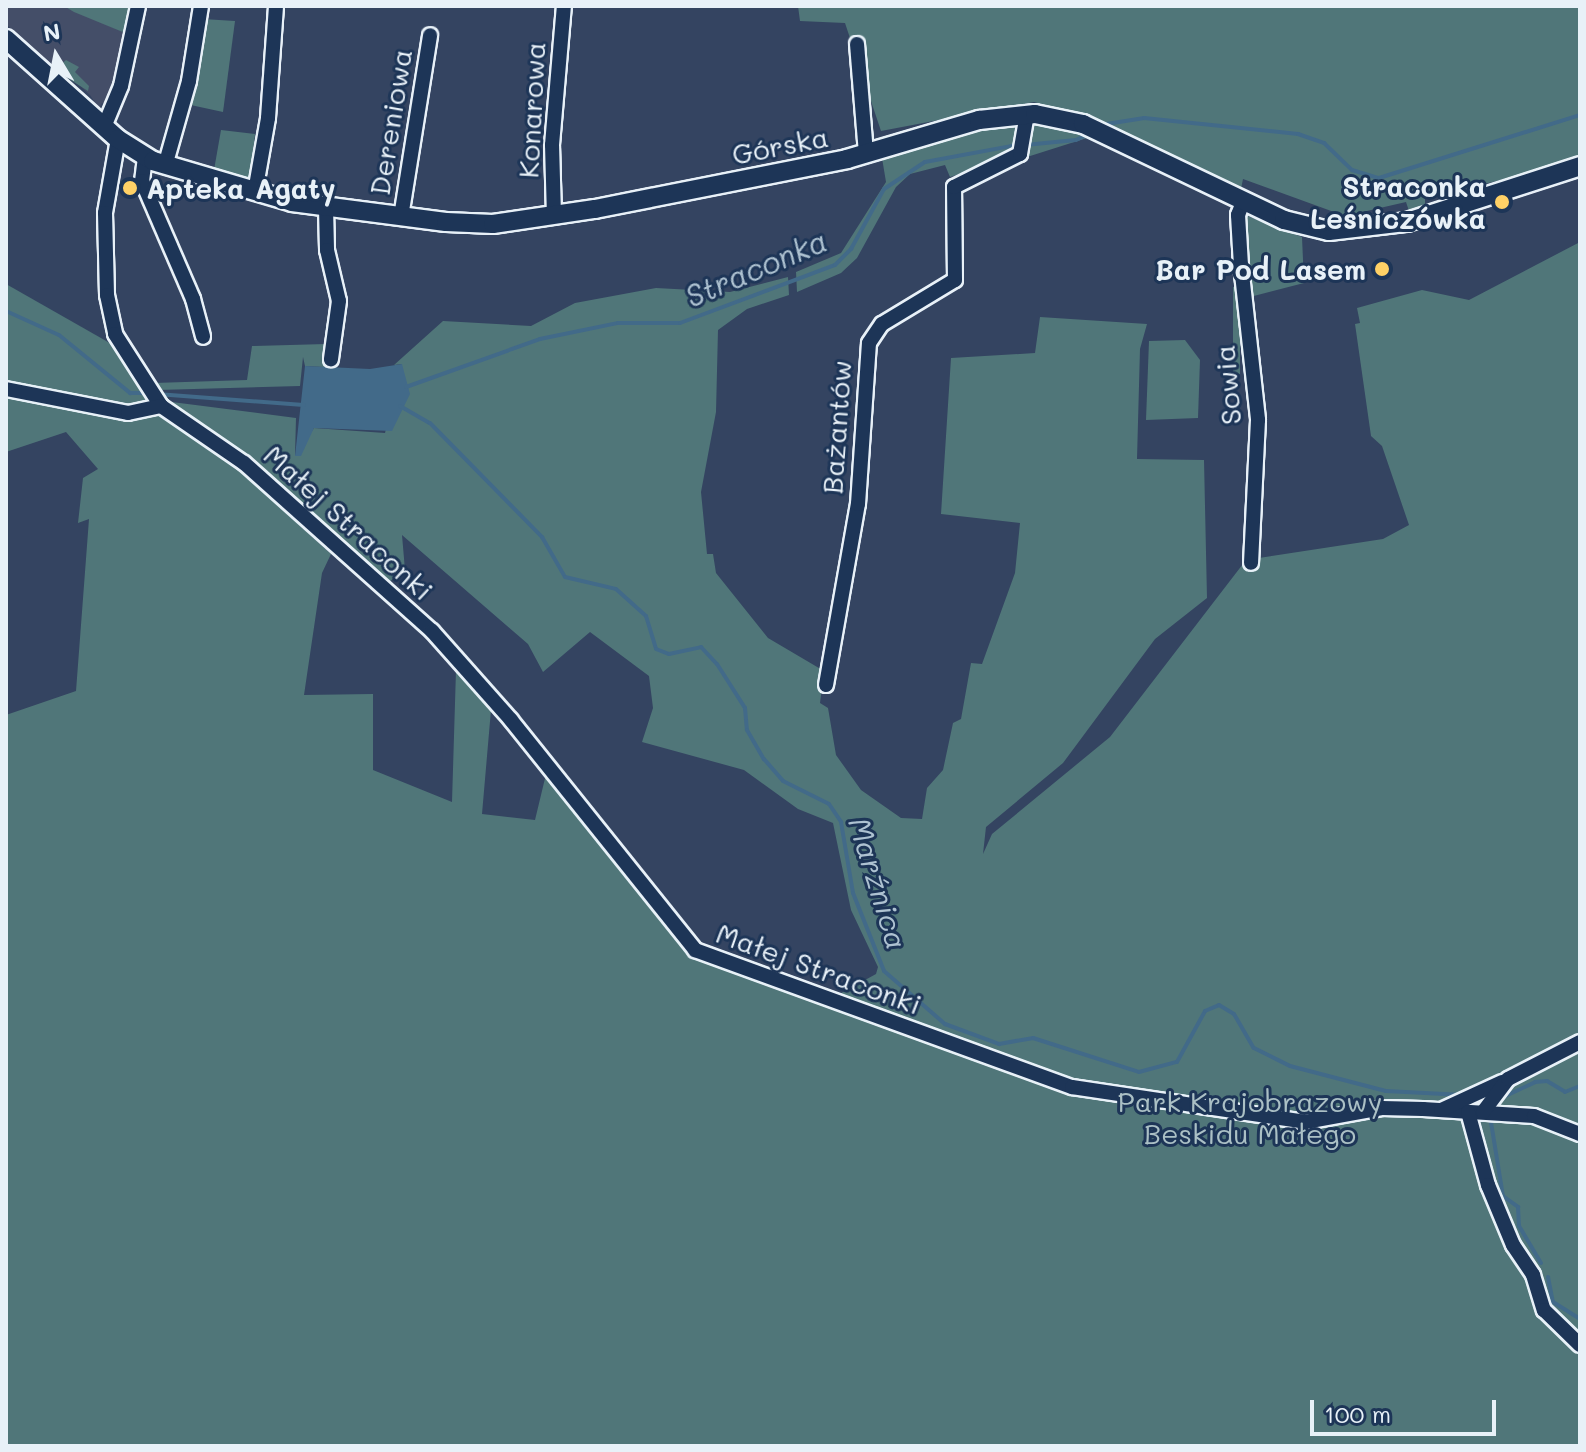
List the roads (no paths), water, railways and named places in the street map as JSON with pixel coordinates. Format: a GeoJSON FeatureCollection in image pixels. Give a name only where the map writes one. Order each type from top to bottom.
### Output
{"type":"FeatureCollection","features":[{"type":"Feature","properties":{"kind":"street","name":"Małej Straconki"},"geometry":{"type":"LineString","coordinates":[[138,6],[111,133],[105,213],[107,295],[115,334],[160,404],[244,463],[442,641],[540,756],[681,937],[708,958],[1072,1087],[1305,1122],[1382,1108],[1479,1110],[1534,1116],[1580,1134]]}},
{"type":"Feature","properties":{"kind":"street"},"geometry":{"type":"LineString","coordinates":[[165,166],[189,81],[201,6]]}},
{"type":"Feature","properties":{"kind":"street"},"geometry":{"type":"LineString","coordinates":[[255,192],[268,118],[276,6]]}},
{"type":"Feature","properties":{"kind":"street","name":"Konarowa"},"geometry":{"type":"LineString","coordinates":[[554,216],[552,145],[564,6]]}},
{"type":"Feature","properties":{"kind":"street","name":"Dereniowa"},"geometry":{"type":"LineString","coordinates":[[401,217],[430,35]]}},
{"type":"Feature","properties":{"kind":"street","name":"Górska"},"geometry":{"type":"LineString","coordinates":[[6,39],[111,133],[145,157],[165,166],[255,192],[326,208],[401,217],[493,224],[554,216],[866,154],[964,124],[1027,114],[1083,124],[1299,226],[1361,231],[1407,222],[1580,166]]}},
{"type":"Feature","properties":{"kind":"street"},"geometry":{"type":"LineString","coordinates":[[857,44],[866,154]]}},
{"type":"Feature","properties":{"kind":"street","name":"Bażantów"},"geometry":{"type":"LineString","coordinates":[[826,685],[856,519],[870,337],[882,324],[953,283],[957,271],[954,187],[1023,144],[1027,114]]}},
{"type":"Feature","properties":{"kind":"street"},"geometry":{"type":"LineString","coordinates":[[145,157],[142,181],[193,299],[203,337]]}},
{"type":"Feature","properties":{"kind":"street","name":"Sowia"},"geometry":{"type":"LineString","coordinates":[[1243,202],[1238,215],[1241,265],[1258,420],[1251,563]]}},
{"type":"Feature","properties":{"kind":"street"},"geometry":{"type":"LineString","coordinates":[[326,208],[327,250],[339,301],[331,359]]}},
{"type":"Feature","properties":{"kind":"street"},"geometry":{"type":"LineString","coordinates":[[6,389],[128,413],[160,404]]}},
{"type":"Feature","properties":{"kind":"street"},"geometry":{"type":"LineString","coordinates":[[1441,1110],[1504,1083],[1580,1042]]}},
{"type":"Feature","properties":{"kind":"street"},"geometry":{"type":"LineString","coordinates":[[1504,1083],[1479,1110],[1488,1185],[1513,1245],[1533,1275],[1544,1310],[1580,1345]]}},
{"type":"Feature","properties":{"kind":"waterway","name":"Straconka"},"geometry":{"type":"LineString","coordinates":[[1100,125],[1144,118],[1298,134],[1324,143],[1352,170],[1379,178],[1580,115]]}},
{"type":"Feature","properties":{"kind":"waterway","name":"Straconka"},"geometry":{"type":"LineString","coordinates":[[1025,145],[1076,140],[1091,133]]}},
{"type":"Feature","properties":{"kind":"waterway","name":"Straconka"},"geometry":{"type":"LineString","coordinates":[[406,387],[540,339],[618,323],[680,323],[835,265],[851,249],[884,189],[925,162],[1017,145]]}},
{"type":"Feature","properties":{"kind":"waterway","name":"Straconka"},"geometry":{"type":"LineString","coordinates":[[6,311],[59,335],[130,393],[148,393]]}},
{"type":"Feature","properties":{"kind":"waterway","name":"Straconka"},"geometry":{"type":"LineString","coordinates":[[157,394],[304,405]]}},
{"type":"Feature","properties":{"kind":"waterway","name":"Marźnica"},"geometry":{"type":"LineString","coordinates":[[400,406],[430,423],[542,537],[565,577],[616,589],[646,616],[656,649],[669,654],[701,647],[717,664],[745,708],[747,730],[764,759],[783,781],[829,804],[841,822],[853,893],[884,971],[945,1024],[999,1044],[1033,1038],[1139,1072],[1177,1062],[1205,1011],[1219,1005],[1234,1014],[1254,1048],[1290,1066],[1386,1091],[1464,1095]]}},
{"type":"Feature","properties":{"kind":"waterway","name":"Marźnica"},"geometry":{"type":"LineString","coordinates":[[1499,1099],[1535,1082],[1547,1081],[1565,1092],[1580,1086]]}},
{"type":"Feature","properties":{"kind":"waterway"},"geometry":{"type":"LineString","coordinates":[[1490,1116],[1503,1196],[1518,1207],[1519,1226],[1541,1263]]}},
{"type":"Feature","properties":{"kind":"waterway"},"geometry":{"type":"LineString","coordinates":[[1548,1277],[1553,1302],[1580,1319]]}},
{"type":"Feature","properties":{"kind":"place","name":"Apteka Agaty"},"geometry":{"type":"Point","coordinates":[130,188]}},
{"type":"Feature","properties":{"kind":"place","name":"Straconka Leśniczówka"},"geometry":{"type":"Point","coordinates":[1502,202]}},
{"type":"Feature","properties":{"kind":"place","name":"Bar Pod Lasem"},"geometry":{"type":"Point","coordinates":[1382,269]}},
{"type":"Feature","properties":{"kind":"park label","name":"Park Krajobrazowy Beskidu Małego"},"geometry":{"type":"Point","coordinates":[1250,1117]}}]}
